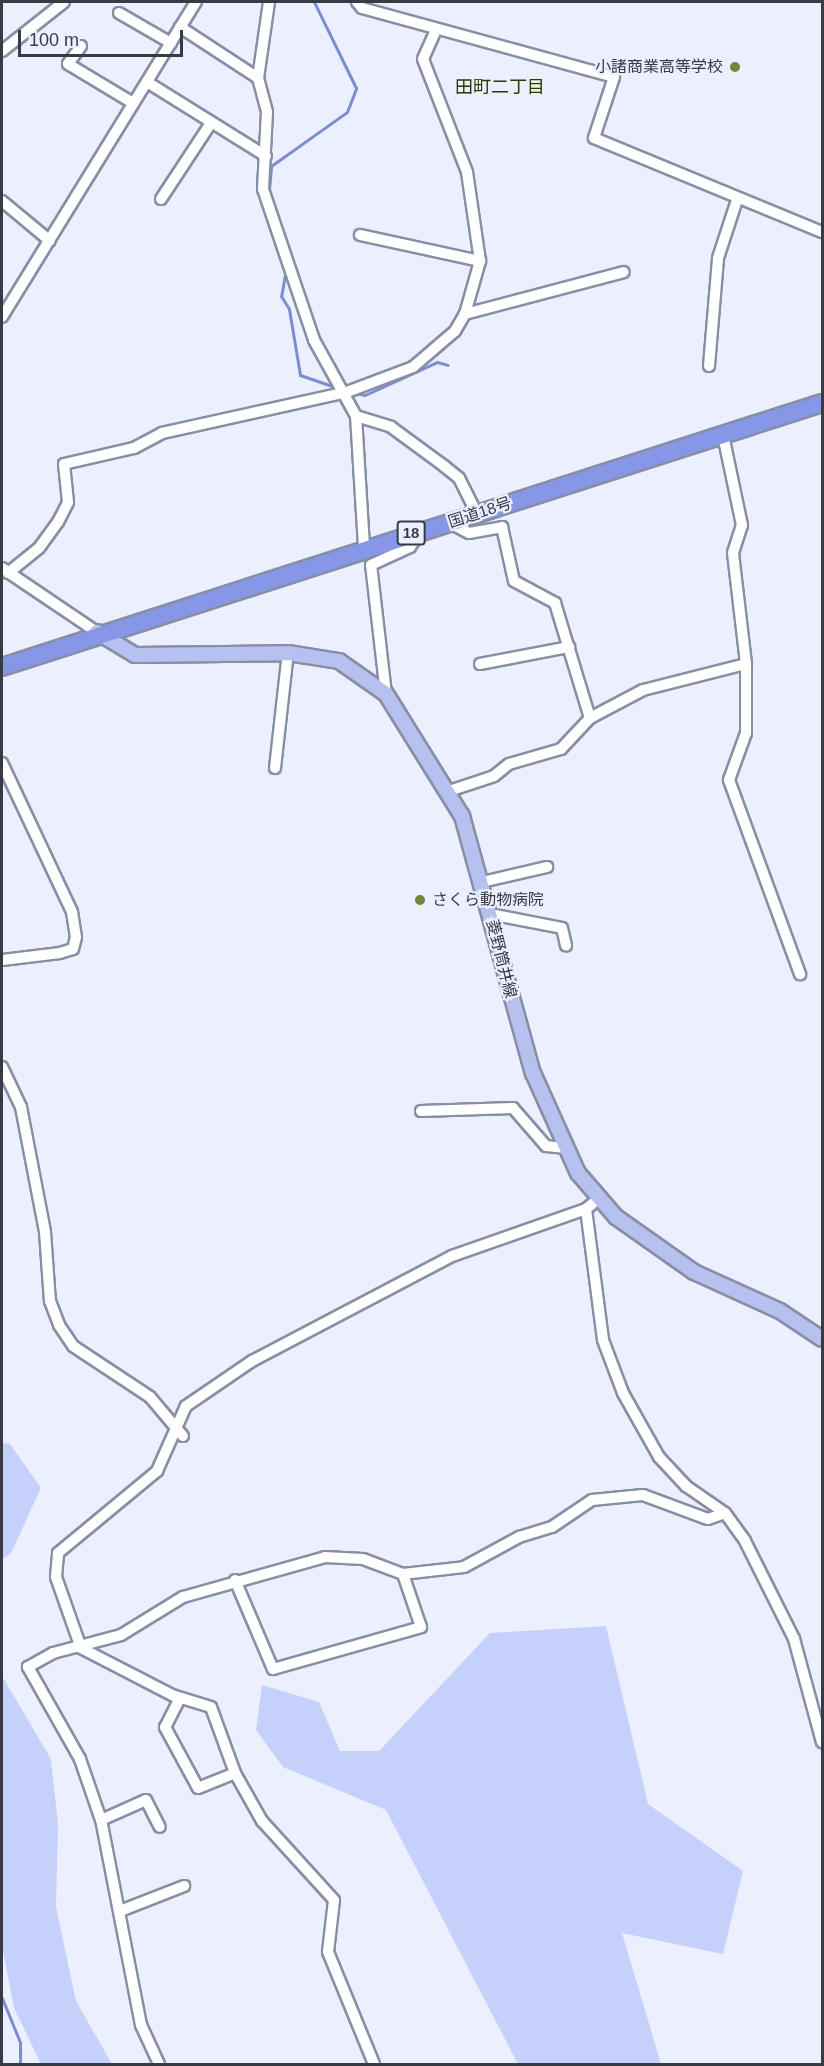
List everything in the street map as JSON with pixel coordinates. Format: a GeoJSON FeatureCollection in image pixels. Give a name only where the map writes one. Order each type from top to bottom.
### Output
{"type":"FeatureCollection","features":[{"type":"Feature","properties":{"kind":"highway","name":"国道18号"},"geometry":{"type":"LineString","coordinates":[[2,667],[98,632],[364,546],[450,523],[822,403]]}},
{"type":"Feature","properties":{"kind":"main road","name":"菱野筒井線"},"geometry":{"type":"LineString","coordinates":[[98,632],[135,655],[288,653],[339,661],[386,694],[462,816],[482,882],[516,1021],[564,1148],[592,1204],[694,1272],[780,1311],[822,1339]]}},
{"type":"Feature","properties":{"kind":"street"},"geometry":{"type":"LineString","coordinates":[[2,51],[64,2]]}},
{"type":"Feature","properties":{"kind":"street"},"geometry":{"type":"LineString","coordinates":[[2,317],[196,2]]}},
{"type":"Feature","properties":{"kind":"street"},"geometry":{"type":"LineString","coordinates":[[269,2],[258,78],[267,112],[266,156],[262,189],[277,242],[314,340],[347,392],[356,416],[364,546]]}},
{"type":"Feature","properties":{"kind":"street"},"geometry":{"type":"LineString","coordinates":[[357,2],[362,8],[436,30],[614,77],[594,138],[737,200],[822,232]]}},
{"type":"Feature","properties":{"kind":"street"},"geometry":{"type":"LineString","coordinates":[[119,13],[171,43]]}},
{"type":"Feature","properties":{"kind":"street"},"geometry":{"type":"LineString","coordinates":[[180,27],[258,78]]}},
{"type":"Feature","properties":{"kind":"street"},"geometry":{"type":"LineString","coordinates":[[98,632],[5,570],[39,548],[58,522],[68,502],[64,464],[134,448],[162,433],[347,392],[413,367],[441,348],[465,314],[480,261],[467,172],[423,59],[436,30]]}},
{"type":"Feature","properties":{"kind":"street"},"geometry":{"type":"LineString","coordinates":[[81,46],[68,64],[133,103]]}},
{"type":"Feature","properties":{"kind":"street"},"geometry":{"type":"LineString","coordinates":[[147,82],[266,156]]}},
{"type":"Feature","properties":{"kind":"street"},"geometry":{"type":"LineString","coordinates":[[161,199],[212,123]]}},
{"type":"Feature","properties":{"kind":"street"},"geometry":{"type":"LineString","coordinates":[[709,366],[718,258],[737,200]]}},
{"type":"Feature","properties":{"kind":"street"},"geometry":{"type":"LineString","coordinates":[[2,201],[50,241]]}},
{"type":"Feature","properties":{"kind":"street"},"geometry":{"type":"LineString","coordinates":[[360,235],[480,261]]}},
{"type":"Feature","properties":{"kind":"street"},"geometry":{"type":"LineString","coordinates":[[465,314],[624,272]]}},
{"type":"Feature","properties":{"kind":"street"},"geometry":{"type":"LineString","coordinates":[[356,416],[391,427],[459,478],[477,514]]}},
{"type":"Feature","properties":{"kind":"street"},"geometry":{"type":"LineString","coordinates":[[723,435],[742,525],[733,553],[746,664],[746,733],[730,788],[800,974]]}},
{"type":"Feature","properties":{"kind":"street"},"geometry":{"type":"LineString","coordinates":[[450,523],[469,533],[502,527],[514,581],[555,603],[590,718]]}},
{"type":"Feature","properties":{"kind":"street"},"geometry":{"type":"LineString","coordinates":[[386,694],[370,565],[410,547],[421,531]]}},
{"type":"Feature","properties":{"kind":"street"},"geometry":{"type":"LineString","coordinates":[[480,664],[569,647]]}},
{"type":"Feature","properties":{"kind":"street"},"geometry":{"type":"LineString","coordinates":[[275,768],[288,653]]}},
{"type":"Feature","properties":{"kind":"street"},"geometry":{"type":"LineString","coordinates":[[448,791],[494,776],[509,764],[561,750],[590,718],[643,690],[746,664]]}},
{"type":"Feature","properties":{"kind":"street"},"geometry":{"type":"LineString","coordinates":[[2,763],[72,912],[76,937],[73,949],[60,953],[2,960]]}},
{"type":"Feature","properties":{"kind":"street"},"geometry":{"type":"LineString","coordinates":[[482,882],[547,867]]}},
{"type":"Feature","properties":{"kind":"street"},"geometry":{"type":"LineString","coordinates":[[490,914],[562,928],[566,946]]}},
{"type":"Feature","properties":{"kind":"street"},"geometry":{"type":"LineString","coordinates":[[2,1067],[21,1107],[45,1232],[50,1301],[59,1325],[73,1346],[150,1397],[183,1436]]}},
{"type":"Feature","properties":{"kind":"street"},"geometry":{"type":"LineString","coordinates":[[420,1111],[513,1108],[546,1146],[564,1148]]}},
{"type":"Feature","properties":{"kind":"street"},"geometry":{"type":"LineString","coordinates":[[374,2064],[328,1952],[334,1900],[262,1821],[235,1773],[212,1707],[180,1698],[81,1648],[56,1577],[58,1553],[157,1471],[174,1423],[186,1406],[252,1361],[434,1265],[549,1218],[592,1204],[603,1340],[623,1393],[659,1457],[686,1486],[725,1513],[794,1639],[822,1742]]}},
{"type":"Feature","properties":{"kind":"street"},"geometry":{"type":"LineString","coordinates":[[159,2064],[141,2025],[100,1820],[80,1759],[28,1667],[121,1635],[183,1597],[235,1580],[325,1557],[363,1559],[403,1574],[477,1563],[519,1537],[552,1527],[592,1500],[643,1495],[708,1519],[725,1513]]}},
{"type":"Feature","properties":{"kind":"street"},"geometry":{"type":"LineString","coordinates":[[235,1580],[273,1669],[421,1627],[403,1574]]}},
{"type":"Feature","properties":{"kind":"street"},"geometry":{"type":"LineString","coordinates":[[180,1698],[165,1727],[198,1788],[235,1773]]}},
{"type":"Feature","properties":{"kind":"street"},"geometry":{"type":"LineString","coordinates":[[100,1820],[146,1800],[160,1827]]}},
{"type":"Feature","properties":{"kind":"street"},"geometry":{"type":"LineString","coordinates":[[120,1911],[184,1886]]}},
{"type":"Feature","properties":{"kind":"shaded area"},"geometry":{"type":"Polygon","coordinates":[[[2,1443],[10,1444],[41,1488],[11,1553],[2,1560],[2,1443]]]}},
{"type":"Feature","properties":{"kind":"shaded area"},"geometry":{"type":"Polygon","coordinates":[[[606,1626],[648,1804],[743,1871],[723,1954],[622,1933],[661,2064],[518,2064],[386,1810],[283,1767],[256,1730],[262,1685],[319,1702],[340,1751],[379,1751],[490,1633],[606,1626]]]}},
{"type":"Feature","properties":{"kind":"shaded area"},"geometry":{"type":"Polygon","coordinates":[[[2,1676],[51,1759],[58,1824],[56,1907],[76,2001],[112,2064],[41,2064],[14,2008],[2,1946],[2,1676]]]}},
{"type":"Feature","properties":{"kind":"waterway"},"geometry":{"type":"LineString","coordinates":[[289,254],[269,190],[271,166],[347,112],[356,88],[314,2]]}},
{"type":"Feature","properties":{"kind":"waterway"},"geometry":{"type":"LineString","coordinates":[[286,269],[281,296],[289,309],[300,375],[338,388]]}},
{"type":"Feature","properties":{"kind":"waterway"},"geometry":{"type":"LineString","coordinates":[[356,393],[365,395],[437,362],[448,365]]}},
{"type":"Feature","properties":{"kind":"waterway"},"geometry":{"type":"LineString","coordinates":[[2,1998],[20,2042],[20,2064]]}},
{"type":"Feature","properties":{"kind":"place","name":"小諸商業高等学校"},"geometry":{"type":"Point","coordinates":[735,67]}},
{"type":"Feature","properties":{"kind":"place","name":"さくら動物病院"},"geometry":{"type":"Point","coordinates":[420,900]}},
{"type":"Feature","properties":{"kind":"district","name":"田町二丁目"},"geometry":{"type":"Point","coordinates":[500,87]}}]}
